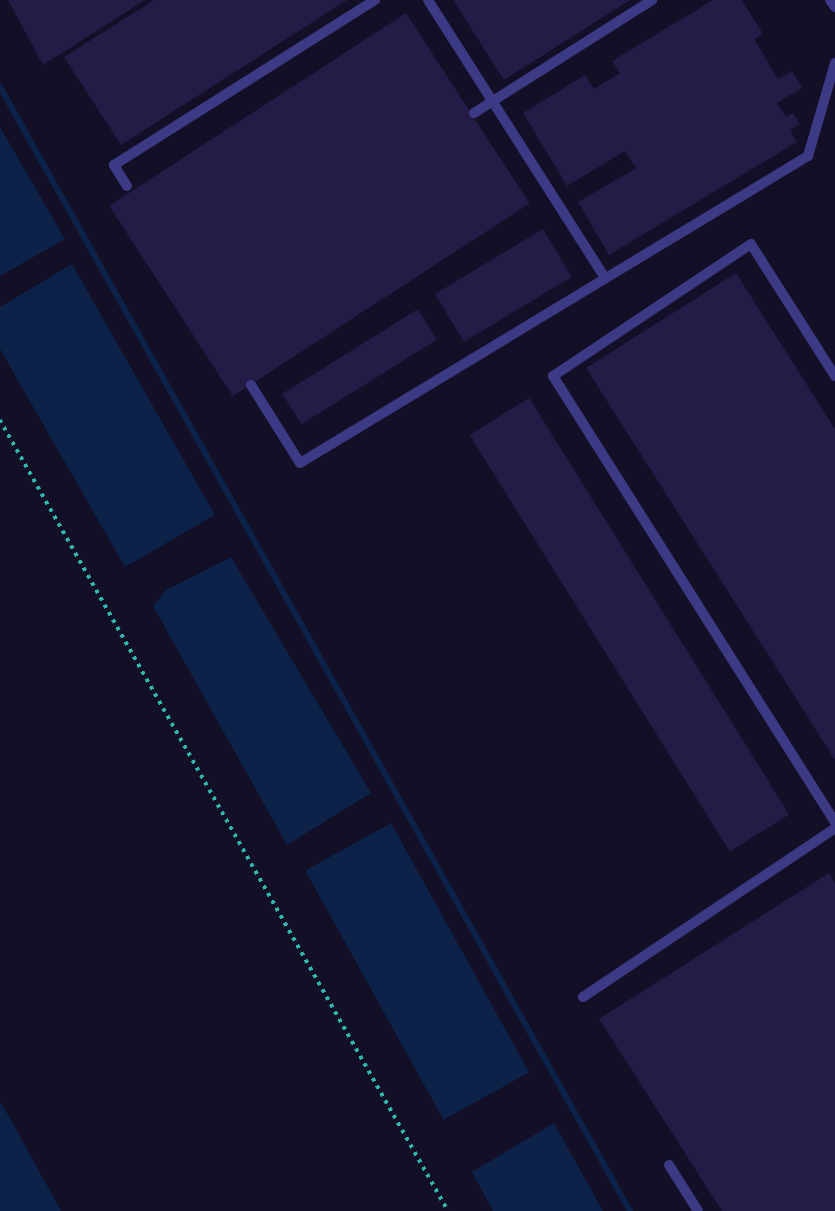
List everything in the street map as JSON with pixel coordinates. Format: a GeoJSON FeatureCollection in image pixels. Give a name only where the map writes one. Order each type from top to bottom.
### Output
{"type":"FeatureCollection","features":[{"type":"Feature","properties":{"kind":"lane"},"geometry":{"type":"LineString","coordinates":[[127,186],[114,165],[375,0]]}},
{"type":"Feature","properties":{"kind":"lane"},"geometry":{"type":"LineString","coordinates":[[428,0],[605,278]]}},
{"type":"Feature","properties":{"kind":"lane"},"geometry":{"type":"LineString","coordinates":[[474,113],[652,0]]}},
{"type":"Feature","properties":{"kind":"lane"},"geometry":{"type":"LineString","coordinates":[[831,0],[835,7]]}},
{"type":"Feature","properties":{"kind":"lane"},"geometry":{"type":"LineString","coordinates":[[251,385],[300,463],[808,156],[835,63]]}},
{"type":"Feature","properties":{"kind":"lane"},"geometry":{"type":"LineString","coordinates":[[835,376],[751,244],[553,376],[835,822]]}},
{"type":"Feature","properties":{"kind":"lane"},"geometry":{"type":"LineString","coordinates":[[583,997],[835,828]]}},
{"type":"Feature","properties":{"kind":"lane"},"geometry":{"type":"LineString","coordinates":[[669,1165],[698,1211]]}},
{"type":"Feature","properties":{"kind":"path"},"geometry":{"type":"LineString","coordinates":[[0,420],[447,1211]]}},
{"type":"Feature","properties":{"kind":"water"},"geometry":{"type":"Polygon","coordinates":[[[0,127],[65,239],[0,276],[0,127]]]}},
{"type":"Feature","properties":{"kind":"water"},"geometry":{"type":"Polygon","coordinates":[[[72,264],[215,515],[125,567],[0,349],[0,307],[72,264]]]}},
{"type":"Feature","properties":{"kind":"water"},"geometry":{"type":"Polygon","coordinates":[[[231,557],[371,793],[287,845],[153,606],[166,590],[231,557]]]}},
{"type":"Feature","properties":{"kind":"water"},"geometry":{"type":"Polygon","coordinates":[[[391,823],[529,1072],[443,1120],[305,871],[391,823]]]}},
{"type":"Feature","properties":{"kind":"water"},"geometry":{"type":"Polygon","coordinates":[[[0,1101],[17,1131],[61,1211],[0,1211],[0,1101]]]}},
{"type":"Feature","properties":{"kind":"water"},"geometry":{"type":"Polygon","coordinates":[[[554,1123],[603,1211],[493,1211],[472,1172],[554,1123]]]}},
{"type":"Feature","properties":{"kind":"building"},"geometry":{"type":"Polygon","coordinates":[[[8,0],[145,0],[43,65],[8,0]]]}},
{"type":"Feature","properties":{"kind":"building"},"geometry":{"type":"Polygon","coordinates":[[[154,0],[347,0],[121,145],[64,57],[154,0]]]}},
{"type":"Feature","properties":{"kind":"building"},"geometry":{"type":"Polygon","coordinates":[[[453,0],[630,0],[504,80],[453,0]]]}},
{"type":"Feature","properties":{"kind":"building"},"geometry":{"type":"Polygon","coordinates":[[[713,0],[742,0],[763,34],[754,39],[778,79],[792,71],[802,88],[777,103],[786,117],[793,113],[800,124],[790,130],[797,142],[609,255],[578,202],[636,168],[625,151],[567,186],[523,113],[585,75],[594,89],[620,73],[612,61],[713,0]]]}},
{"type":"Feature","properties":{"kind":"building"},"geometry":{"type":"Polygon","coordinates":[[[406,13],[530,203],[233,396],[109,206],[406,13]]]}},
{"type":"Feature","properties":{"kind":"building"},"geometry":{"type":"Polygon","coordinates":[[[543,229],[572,277],[464,342],[435,294],[543,229]]]}},
{"type":"Feature","properties":{"kind":"building"},"geometry":{"type":"Polygon","coordinates":[[[736,273],[835,429],[835,760],[586,368],[736,273]]]}},
{"type":"Feature","properties":{"kind":"building"},"geometry":{"type":"Polygon","coordinates":[[[418,309],[437,340],[301,424],[282,394],[418,309]]]}},
{"type":"Feature","properties":{"kind":"building"},"geometry":{"type":"Polygon","coordinates":[[[529,398],[789,814],[730,851],[470,435],[529,398]]]}},
{"type":"Feature","properties":{"kind":"building"},"geometry":{"type":"Polygon","coordinates":[[[829,873],[835,883],[835,1211],[722,1211],[599,1019],[829,873]]]}},
{"type":"Feature","properties":{"kind":"waterway"},"geometry":{"type":"LineString","coordinates":[[0,87],[630,1211]]}}]}
